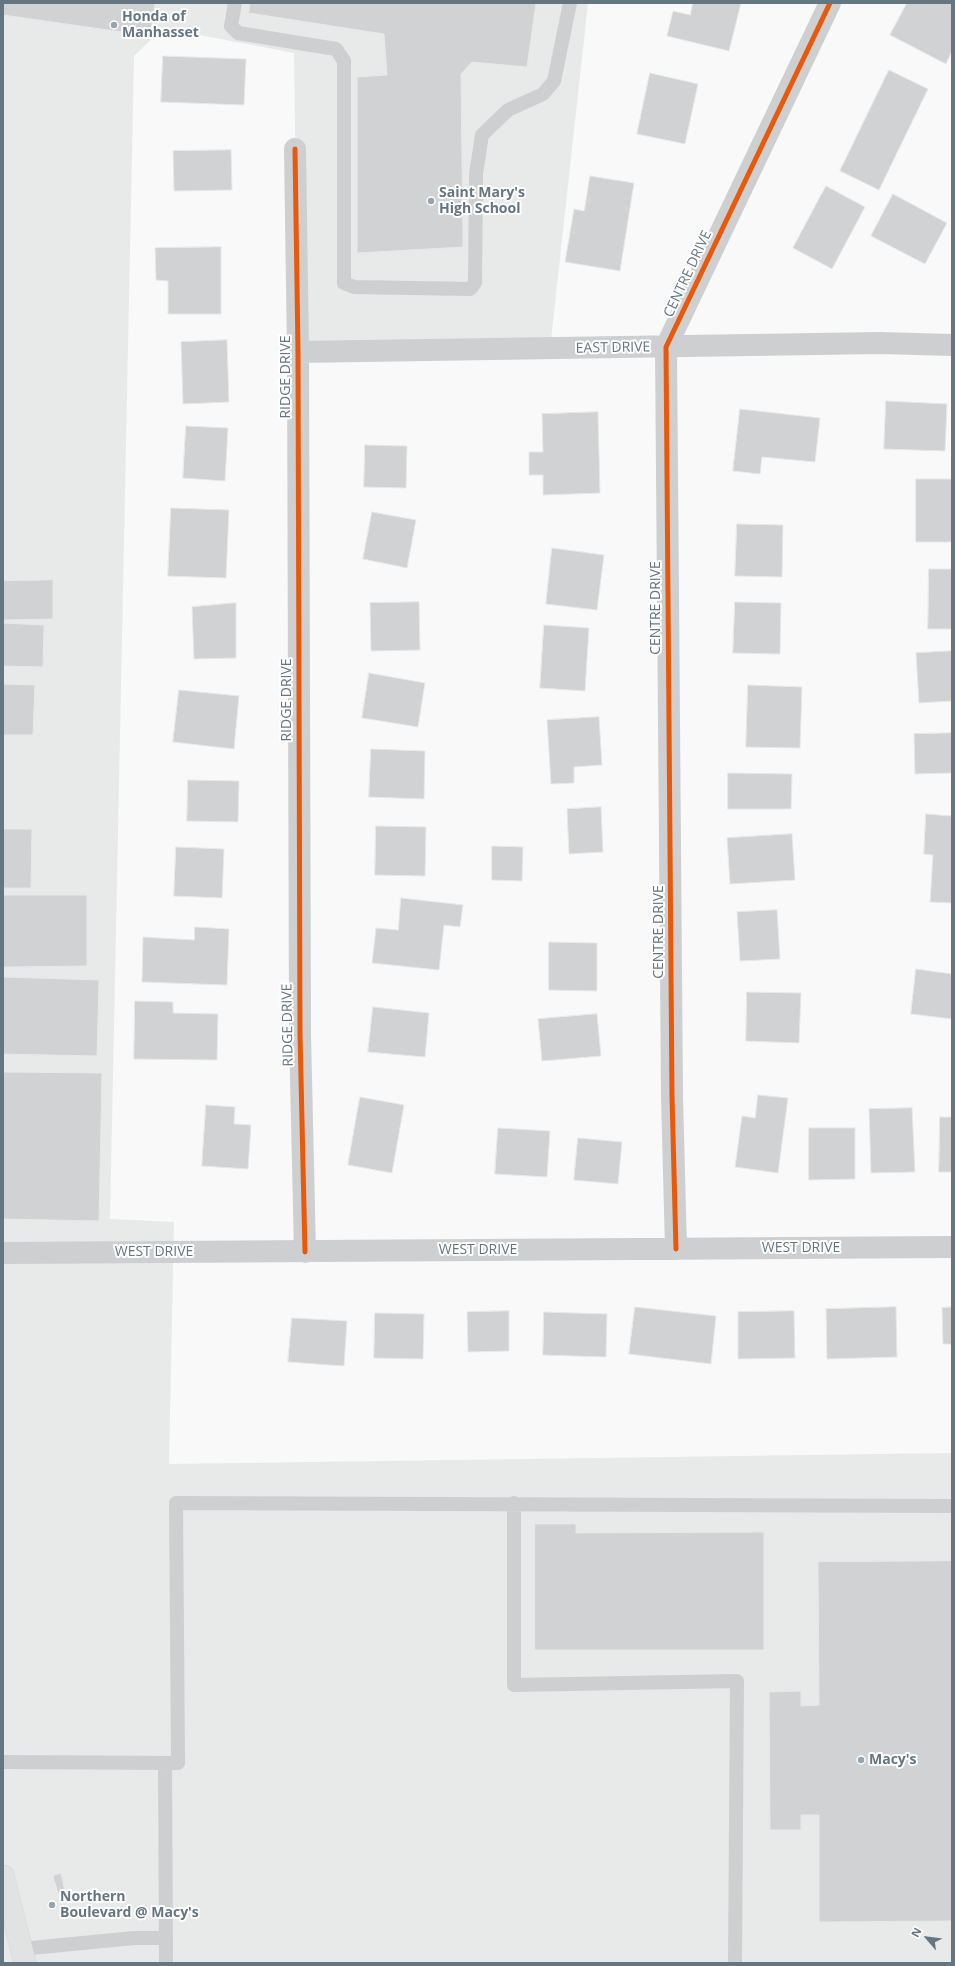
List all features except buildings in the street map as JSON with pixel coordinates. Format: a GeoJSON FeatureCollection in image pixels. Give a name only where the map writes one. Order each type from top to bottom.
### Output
{"type":"FeatureCollection","features":[{"type":"Feature","properties":{"kind":"main road"},"geometry":{"type":"LineString","coordinates":[[3,1876],[23,1956]]}},
{"type":"Feature","properties":{"kind":"street","name":"CENTRE DRIVE"},"geometry":{"type":"LineString","coordinates":[[676,1249],[672,1080],[666,347],[830,3]]}},
{"type":"Feature","properties":{"kind":"street","name":"RIDGE DRIVE"},"geometry":{"type":"LineString","coordinates":[[295,149],[298,352],[300,1034],[305,1252]]}},
{"type":"Feature","properties":{"kind":"street","name":"EAST DRIVE"},"geometry":{"type":"LineString","coordinates":[[298,352],[880,343],[952,345]]}},
{"type":"Feature","properties":{"kind":"street","name":"WEST DRIVE"},"geometry":{"type":"LineString","coordinates":[[3,1253],[952,1248]]}},
{"type":"Feature","properties":{"kind":"lane"},"geometry":{"type":"LineString","coordinates":[[235,3],[231,26],[238,33],[336,49],[344,61],[344,283],[354,287],[470,289],[475,283],[476,174],[482,135],[508,110],[543,94],[554,81],[570,3]]}},
{"type":"Feature","properties":{"kind":"lane"},"geometry":{"type":"LineString","coordinates":[[3,1762],[178,1763],[176,1503],[514,1503],[952,1506]]}},
{"type":"Feature","properties":{"kind":"lane"},"geometry":{"type":"LineString","coordinates":[[514,1503],[514,1684],[737,1681],[735,1963]]}},
{"type":"Feature","properties":{"kind":"lane"},"geometry":{"type":"LineString","coordinates":[[165,1764],[166,1963]]}},
{"type":"Feature","properties":{"kind":"lane"},"geometry":{"type":"LineString","coordinates":[[23,1956],[134,1938],[166,1938]]}},
{"type":"Feature","properties":{"kind":"shaded area"},"geometry":{"type":"Polygon","coordinates":[[[3,3],[588,3],[550,349],[298,352],[294,53],[163,28],[134,56],[110,1219],[174,1222],[169,1464],[952,1453],[952,1963],[3,1963],[3,3]]]}},
{"type":"Feature","properties":{"kind":"cycle path"},"geometry":{"type":"LineString","coordinates":[[676,1249],[672,1096],[666,347],[830,3]]}},
{"type":"Feature","properties":{"kind":"cycle path"},"geometry":{"type":"LineString","coordinates":[[295,149],[298,352],[300,1034],[305,1252]]}},
{"type":"Feature","properties":{"kind":"place","name":"Honda of Manhasset"},"geometry":{"type":"Point","coordinates":[114,25]}},
{"type":"Feature","properties":{"kind":"place","name":"Saint Mary's High School"},"geometry":{"type":"Point","coordinates":[431,201]}},
{"type":"Feature","properties":{"kind":"place","name":"Macy's"},"geometry":{"type":"Point","coordinates":[861,1760]}},
{"type":"Feature","properties":{"kind":"place","name":"Northern Boulevard @ Macy's"},"geometry":{"type":"Point","coordinates":[52,1905]}}]}
